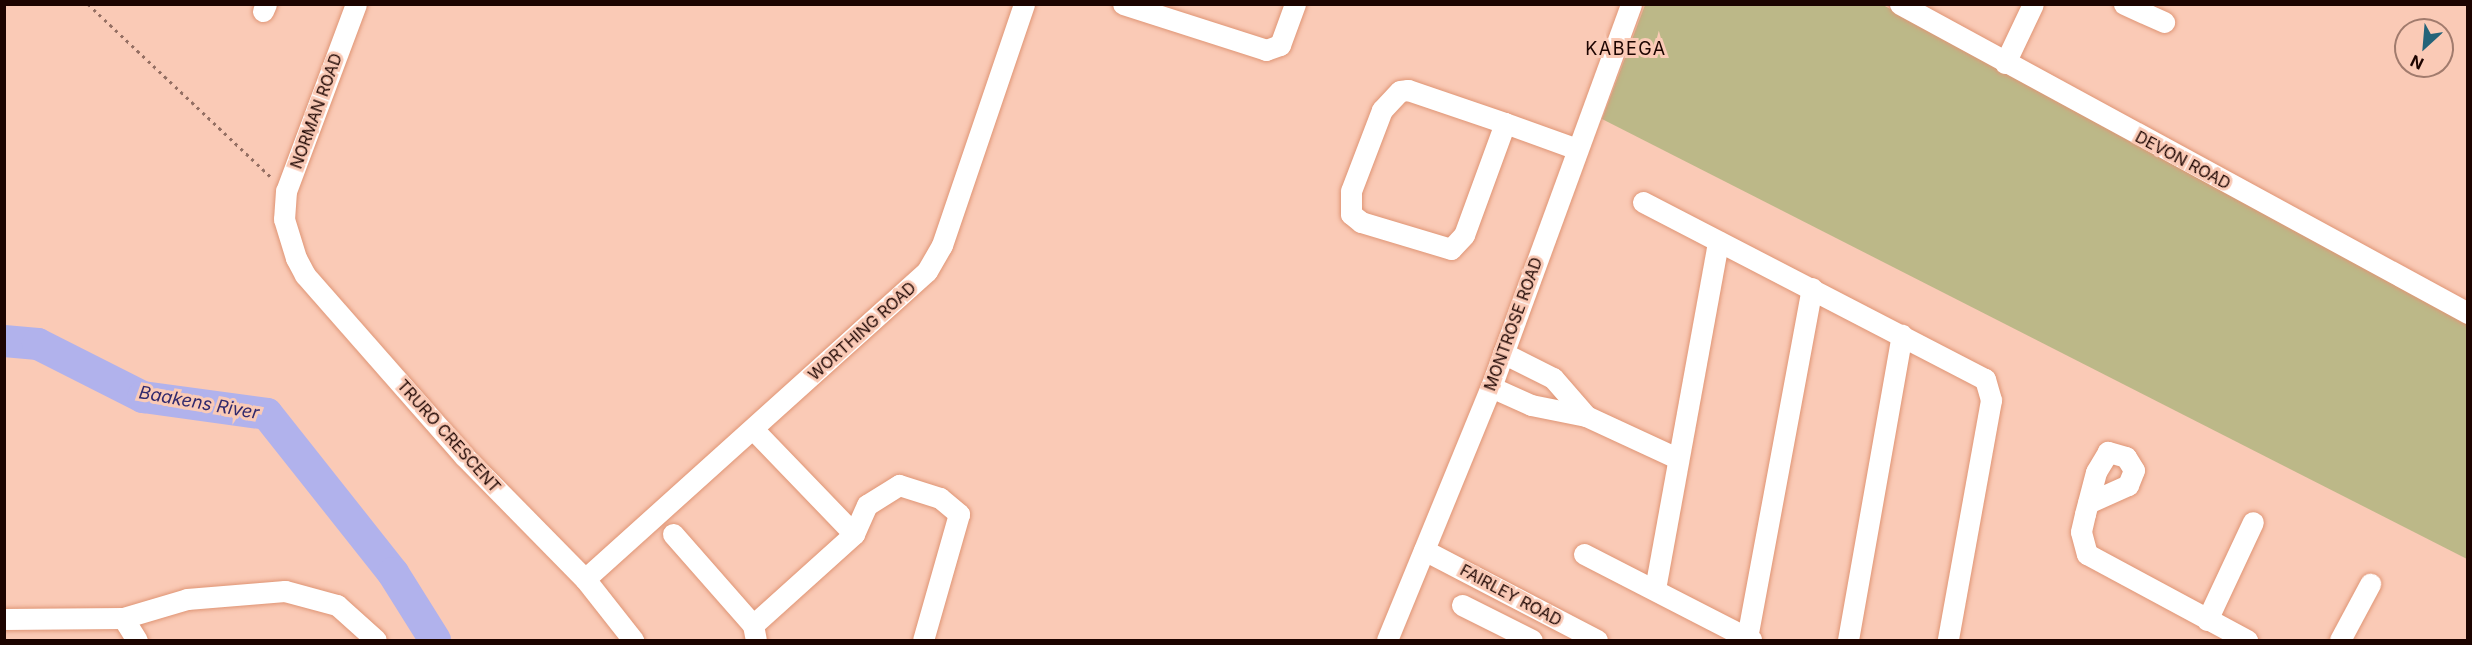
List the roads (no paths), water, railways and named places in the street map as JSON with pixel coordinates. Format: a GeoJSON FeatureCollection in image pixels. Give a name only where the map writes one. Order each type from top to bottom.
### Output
{"type":"FeatureCollection","features":[{"type":"Feature","properties":{"kind":"street","name":"NORMAN ROAD"},"geometry":{"type":"LineString","coordinates":[[284,219],[286,191],[356,4]]}},
{"type":"Feature","properties":{"kind":"street","name":"WORTHING ROAD"},"geometry":{"type":"LineString","coordinates":[[585,579],[755,430],[927,271],[942,245],[1024,4]]}},
{"type":"Feature","properties":{"kind":"street"},"geometry":{"type":"LineString","coordinates":[[1123,4],[1266,50],[1280,45],[1295,4]]}},
{"type":"Feature","properties":{"kind":"street","name":"MONTROSE ROAD"},"geometry":{"type":"LineString","coordinates":[[1388,640],[1491,387],[1631,4]]}},
{"type":"Feature","properties":{"kind":"street","name":"DEVON ROAD"},"geometry":{"type":"LineString","coordinates":[[1900,4],[2468,313]]}},
{"type":"Feature","properties":{"kind":"street"},"geometry":{"type":"LineString","coordinates":[[2005,63],[2033,4]]}},
{"type":"Feature","properties":{"kind":"street"},"geometry":{"type":"LineString","coordinates":[[2124,4],[2164,22]]}},
{"type":"Feature","properties":{"kind":"street"},"geometry":{"type":"LineString","coordinates":[[1505,123],[1464,235],[1451,249],[1371,226],[1351,214],[1351,190],[1382,110],[1400,91],[1505,123],[1577,149]]}},
{"type":"Feature","properties":{"kind":"street"},"geometry":{"type":"LineString","coordinates":[[1643,202],[1971,369],[1985,379],[1991,393],[1948,640]]}},
{"type":"Feature","properties":{"kind":"street","name":"TRURO CRESCENT"},"geometry":{"type":"LineString","coordinates":[[284,219],[304,275],[464,456],[585,579],[633,640]]}},
{"type":"Feature","properties":{"kind":"street"},"geometry":{"type":"LineString","coordinates":[[1655,590],[1677,458],[1718,242]]}},
{"type":"Feature","properties":{"kind":"street"},"geometry":{"type":"LineString","coordinates":[[1584,554],[1749,639],[1812,288]]}},
{"type":"Feature","properties":{"kind":"street"},"geometry":{"type":"LineString","coordinates":[[1848,640],[1902,335]]}},
{"type":"Feature","properties":{"kind":"street"},"geometry":{"type":"LineString","coordinates":[[1503,353],[1553,378],[1587,416]]}},
{"type":"Feature","properties":{"kind":"street"},"geometry":{"type":"LineString","coordinates":[[1491,387],[1531,405],[1587,416],[1677,458]]}},
{"type":"Feature","properties":{"kind":"street"},"geometry":{"type":"LineString","coordinates":[[755,430],[854,534]]}},
{"type":"Feature","properties":{"kind":"street"},"geometry":{"type":"LineString","coordinates":[[672,534],[755,633],[843,549],[854,534],[867,505],[899,485],[940,498],[958,514],[923,640]]}},
{"type":"Feature","properties":{"kind":"street"},"geometry":{"type":"LineString","coordinates":[[2088,503],[2081,532],[2087,554],[2247,640]]}},
{"type":"Feature","properties":{"kind":"street"},"geometry":{"type":"LineString","coordinates":[[2207,620],[2253,522]]}},
{"type":"Feature","properties":{"kind":"street","name":"FAIRLEY ROAD"},"geometry":{"type":"LineString","coordinates":[[1424,550],[1597,640]]}},
{"type":"Feature","properties":{"kind":"street"},"geometry":{"type":"LineString","coordinates":[[2340,640],[2370,584]]}},
{"type":"Feature","properties":{"kind":"street"},"geometry":{"type":"LineString","coordinates":[[4,619],[123,618],[187,599],[285,591],[337,605],[376,640]]}},
{"type":"Feature","properties":{"kind":"street"},"geometry":{"type":"LineString","coordinates":[[1462,605],[1532,640]]}},
{"type":"Feature","properties":{"kind":"street"},"geometry":{"type":"LineString","coordinates":[[123,618],[137,640]]}},
{"type":"Feature","properties":{"kind":"waterway","name":"Baakens River"},"geometry":{"type":"LineString","coordinates":[[4,341],[38,344],[143,397],[267,414],[393,573],[435,640]]}},
{"type":"Feature","properties":{"kind":"district","name":"KABEGA"},"geometry":{"type":"Point","coordinates":[1626,49]}}]}
